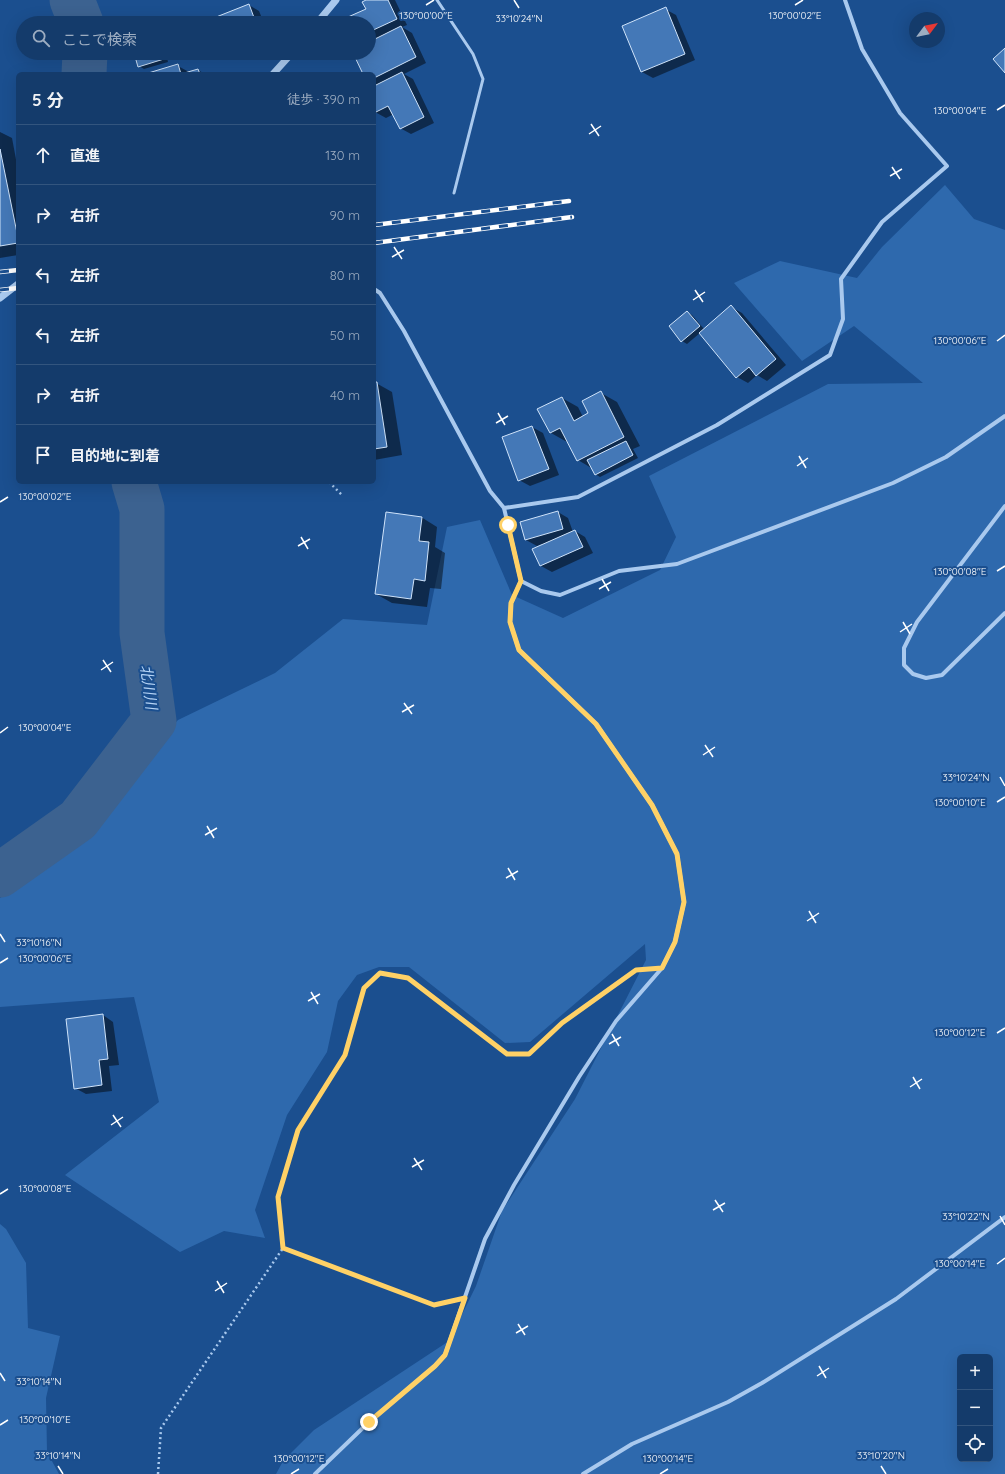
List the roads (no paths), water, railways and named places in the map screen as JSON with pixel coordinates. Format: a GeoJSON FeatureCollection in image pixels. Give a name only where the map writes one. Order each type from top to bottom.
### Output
{"type":"FeatureCollection","features":[{"type":"Feature","properties":{"kind":"street"},"geometry":{"type":"LineString","coordinates":[[323,16],[336,0]]}},
{"type":"Feature","properties":{"kind":"street"},"geometry":{"type":"LineString","coordinates":[[504,508],[578,497],[717,425],[830,355],[843,319],[841,279],[882,222],[947,166],[900,113],[862,49],[845,0]]}},
{"type":"Feature","properties":{"kind":"street"},"geometry":{"type":"LineString","coordinates":[[275,72],[286,60]]}},
{"type":"Feature","properties":{"kind":"street"},"geometry":{"type":"LineString","coordinates":[[0,298],[16,286]]}},
{"type":"Feature","properties":{"kind":"street"},"geometry":{"type":"LineString","coordinates":[[315,1474],[369,1422],[435,1366],[445,1355],[485,1239],[514,1185],[579,1077],[616,1021],[662,968],[675,942],[684,902],[677,854],[652,805],[596,724],[519,650],[510,622],[511,603],[521,581],[504,508],[490,490],[404,331],[380,293],[376,290]]}},
{"type":"Feature","properties":{"kind":"street"},"geometry":{"type":"LineString","coordinates":[[521,581],[541,591],[560,595],[620,571],[677,564],[893,482],[946,456],[1005,416]]}},
{"type":"Feature","properties":{"kind":"street"},"geometry":{"type":"LineString","coordinates":[[1005,506],[917,622],[904,648],[904,665],[913,674],[926,678],[942,675],[1005,613]]}},
{"type":"Feature","properties":{"kind":"street"},"geometry":{"type":"LineString","coordinates":[[583,1474],[632,1444],[728,1402],[762,1383],[896,1299],[1005,1217]]}},
{"type":"Feature","properties":{"kind":"lane"},"geometry":{"type":"LineString","coordinates":[[437,0],[473,54],[483,79],[454,193]]}},
{"type":"Feature","properties":{"kind":"waterway","name":"北川川"},"geometry":{"type":"LineString","coordinates":[[72,0],[78,16]]}},
{"type":"Feature","properties":{"kind":"waterway","name":"北川川"},"geometry":{"type":"LineString","coordinates":[[84,72],[85,60]]}},
{"type":"Feature","properties":{"kind":"waterway","name":"北川川"},"geometry":{"type":"LineString","coordinates":[[0,875],[78,820],[154,721],[142,633],[142,509],[135,484]]}},
{"type":"Feature","properties":{"kind":"railway"},"geometry":{"type":"LineString","coordinates":[[376,225],[569,201]]}},
{"type":"Feature","properties":{"kind":"railway"},"geometry":{"type":"LineString","coordinates":[[376,243],[572,217]]}},
{"type":"Feature","properties":{"kind":"railway"},"geometry":{"type":"LineString","coordinates":[[0,272],[16,270]]}},
{"type":"Feature","properties":{"kind":"railway"},"geometry":{"type":"LineString","coordinates":[[0,290],[16,288]]}}]}
